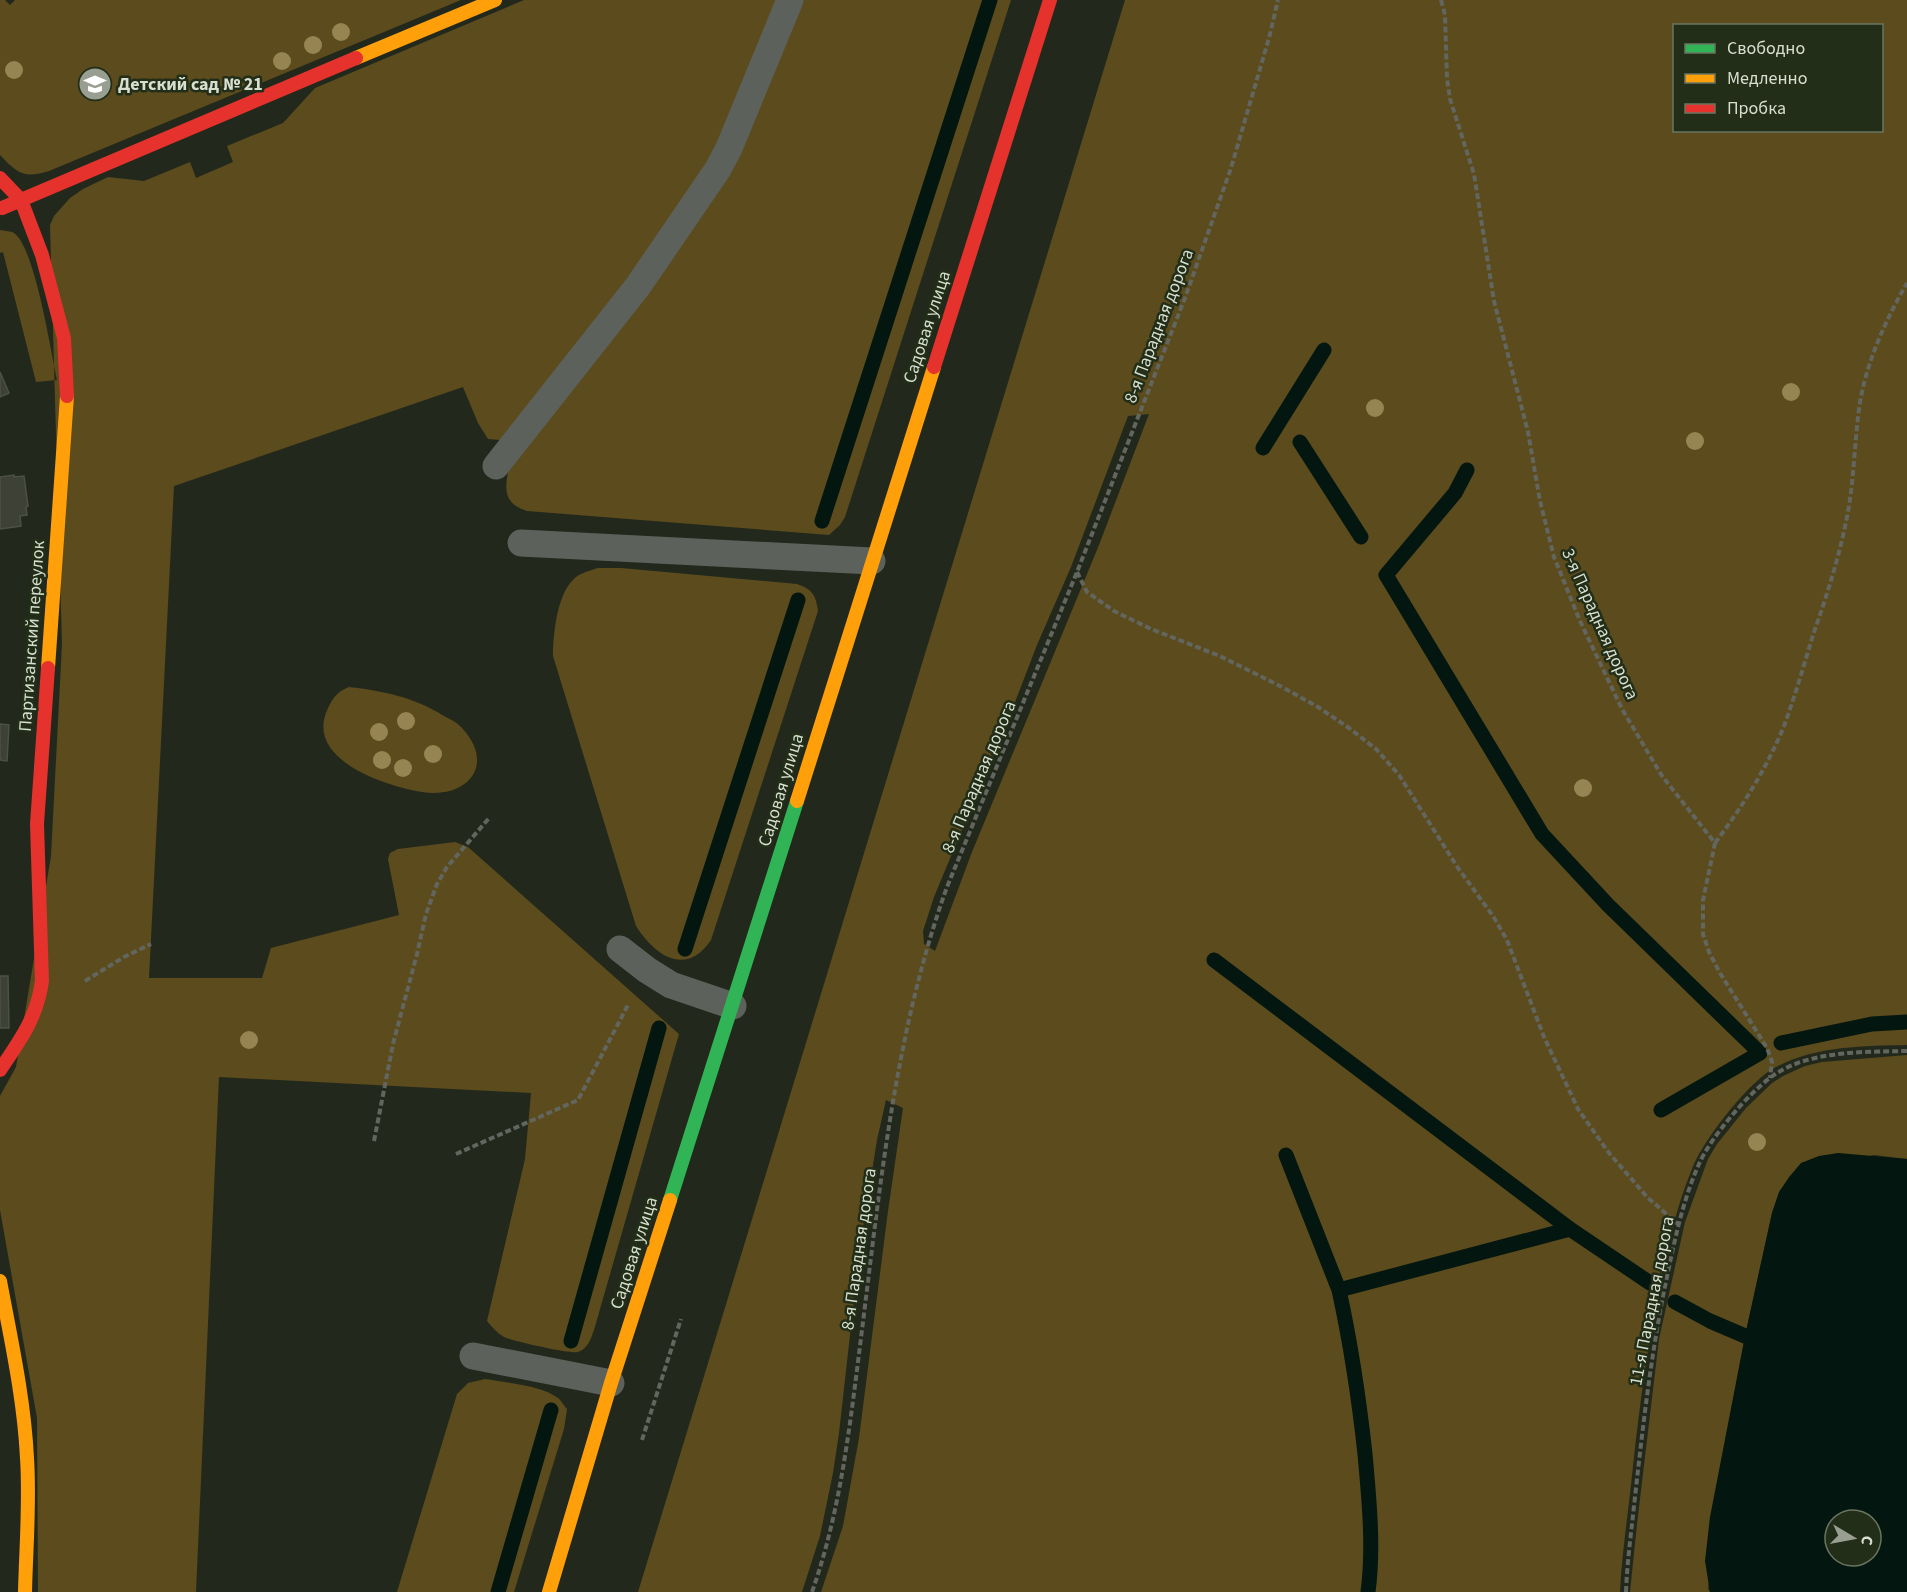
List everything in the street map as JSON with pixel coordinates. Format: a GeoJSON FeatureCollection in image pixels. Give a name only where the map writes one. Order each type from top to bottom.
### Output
{"type":"FeatureCollection","features":[{"type":"Feature","properties":{"kind":"street"},"geometry":{"type":"LineString","coordinates":[[0,209],[495,0]]}},
{"type":"Feature","properties":{"kind":"street","name":"Садовая улица"},"geometry":{"type":"LineString","coordinates":[[549,1592],[611,1383],[733,1006],[1050,0]]}},
{"type":"Feature","properties":{"kind":"street"},"geometry":{"type":"LineString","coordinates":[[0,178],[21,200]]}},
{"type":"Feature","properties":{"kind":"street","name":"Партизанский переулок"},"geometry":{"type":"LineString","coordinates":[[0,1070],[33,1022],[38,1009],[42,981],[37,824],[68,388],[64,338],[57,309],[42,255],[21,200]]}},
{"type":"Feature","properties":{"kind":"street"},"geometry":{"type":"LineString","coordinates":[[0,1281],[27,1441],[25,1592]]}},
{"type":"Feature","properties":{"kind":"lane"},"geometry":{"type":"LineString","coordinates":[[496,466],[638,285],[718,169],[729,148],[790,0]]}},
{"type":"Feature","properties":{"kind":"lane"},"geometry":{"type":"LineString","coordinates":[[521,543],[872,561]]}},
{"type":"Feature","properties":{"kind":"lane"},"geometry":{"type":"LineString","coordinates":[[620,949],[671,985],[733,1006]]}},
{"type":"Feature","properties":{"kind":"lane"},"geometry":{"type":"LineString","coordinates":[[473,1356],[611,1383]]}},
{"type":"Feature","properties":{"kind":"path","name":"8-я Парадная дорога"},"geometry":{"type":"LineString","coordinates":[[812,1592],[837,1503],[850,1424],[892,1114],[913,1002],[931,933],[947,888],[1077,572],[1209,233],[1255,89],[1278,0]]}},
{"type":"Feature","properties":{"kind":"path","name":"3-я Парадная дорога"},"geometry":{"type":"LineString","coordinates":[[1441,0],[1445,15],[1447,79],[1450,99],[1474,174],[1494,302],[1528,432],[1540,501],[1554,557],[1580,621],[1622,709],[1662,776],[1715,843]]}},
{"type":"Feature","properties":{"kind":"path"},"geometry":{"type":"LineString","coordinates":[[1770,1078],[1772,1062],[1767,1048],[1720,973],[1702,934],[1703,900],[1715,843],[1760,774],[1783,727],[1802,675],[1847,521],[1859,408],[1867,371],[1884,326],[1907,283]]}},
{"type":"Feature","properties":{"kind":"path"},"geometry":{"type":"LineString","coordinates":[[1077,572],[1088,592],[1114,611],[1151,629],[1220,656],[1282,687],[1318,706],[1376,749],[1404,782],[1507,940],[1544,1037],[1578,1109],[1609,1153],[1647,1197],[1679,1225]]}},
{"type":"Feature","properties":{"kind":"path"},"geometry":{"type":"LineString","coordinates":[[374,1141],[393,1044],[426,914],[437,884],[447,867],[490,817]]}},
{"type":"Feature","properties":{"kind":"path"},"geometry":{"type":"LineString","coordinates":[[38,1009],[124,957],[151,944]]}},
{"type":"Feature","properties":{"kind":"path"},"geometry":{"type":"LineString","coordinates":[[456,1154],[578,1100],[647,970]]}},
{"type":"Feature","properties":{"kind":"path"},"geometry":{"type":"LineString","coordinates":[[1770,1078],[1784,1070],[1820,1058],[1907,1050]]}},
{"type":"Feature","properties":{"kind":"path","name":"11-я Парадная дорога"},"geometry":{"type":"LineString","coordinates":[[1626,1592],[1652,1348],[1679,1225],[1700,1163],[1732,1116],[1770,1078]]}},
{"type":"Feature","properties":{"kind":"shaded area","name":"Детский сад № 21"},"geometry":{"type":"Polygon","coordinates":[[[0,0],[5,0],[10,5],[15,0],[461,0],[49,171],[27,174],[16,170],[0,155],[0,0]]]}},
{"type":"Feature","properties":{"kind":"shaded area"},"geometry":{"type":"Polygon","coordinates":[[[524,0],[777,0],[716,146],[700,175],[632,274],[500,440],[488,439],[478,423],[463,387],[174,486],[149,978],[262,978],[271,948],[399,915],[388,859],[390,853],[398,849],[455,842],[468,847],[679,1034],[594,1330],[589,1343],[578,1352],[573,1352],[541,1347],[504,1337],[487,1321],[525,1159],[531,1093],[219,1077],[196,1592],[38,1592],[37,1418],[0,1210],[0,1096],[16,1067],[51,856],[62,644],[50,225],[54,216],[70,198],[108,177],[144,181],[190,162],[196,178],[233,162],[227,146],[283,123],[315,88],[524,0]]]}},
{"type":"Feature","properties":{"kind":"shaded area"},"geometry":{"type":"Polygon","coordinates":[[[803,0],[1011,0],[845,517],[829,535],[527,511],[520,508],[508,497],[506,486],[508,472],[634,308],[803,0]]]}},
{"type":"Feature","properties":{"kind":"shaded area"},"geometry":{"type":"Polygon","coordinates":[[[1125,0],[1907,0],[1907,1045],[1822,1051],[1805,1055],[1774,1068],[1763,1075],[1727,1113],[1698,1157],[1675,1220],[1653,1321],[1639,1417],[1620,1592],[821,1592],[843,1526],[859,1438],[903,1108],[886,1100],[877,1140],[860,1246],[833,1473],[820,1536],[802,1592],[638,1592],[1125,0]],[[1149,414],[1128,416],[1071,567],[934,897],[923,931],[924,944],[935,951],[972,852],[1099,545],[1149,414]]]}},
{"type":"Feature","properties":{"kind":"shaded area"},"geometry":{"type":"Polygon","coordinates":[[[0,230],[14,233],[22,242],[29,258],[41,302],[57,380],[36,382],[3,252],[0,253],[0,230]]]}},
{"type":"Feature","properties":{"kind":"shaded area"},"geometry":{"type":"Polygon","coordinates":[[[598,568],[621,568],[797,584],[810,591],[817,605],[818,611],[711,940],[691,958],[681,960],[661,953],[652,946],[636,926],[553,656],[555,627],[563,595],[575,578],[584,572],[598,568]]]}},
{"type":"Feature","properties":{"kind":"shaded area"},"geometry":{"type":"Polygon","coordinates":[[[349,687],[386,693],[410,700],[433,709],[456,723],[472,742],[477,755],[472,777],[463,785],[452,790],[438,793],[422,792],[371,777],[339,758],[328,745],[323,730],[326,713],[332,700],[349,687]]]}},
{"type":"Feature","properties":{"kind":"shaded area"},"geometry":{"type":"Polygon","coordinates":[[[1907,1055],[1907,1159],[1874,1155],[1790,1176],[1779,1193],[1772,1213],[1745,1336],[1727,1438],[1708,1589],[1710,1592],[1630,1592],[1659,1339],[1685,1222],[1708,1159],[1746,1108],[1772,1083],[1783,1076],[1805,1066],[1822,1062],[1907,1055]]]}},
{"type":"Feature","properties":{"kind":"shaded area"},"geometry":{"type":"Polygon","coordinates":[[[1838,1153],[1907,1159],[1907,1592],[1710,1592],[1705,1561],[1710,1517],[1745,1336],[1772,1213],[1779,1192],[1801,1163],[1819,1156],[1838,1153]]]}},
{"type":"Feature","properties":{"kind":"shaded area"},"geometry":{"type":"Polygon","coordinates":[[[485,1379],[543,1390],[558,1398],[567,1409],[564,1429],[514,1592],[397,1592],[457,1394],[468,1383],[485,1379]]]}},
{"type":"Feature","properties":{"kind":"building"},"geometry":{"type":"Polygon","coordinates":[[[0,372],[9,393],[0,397],[0,372]]]}},
{"type":"Feature","properties":{"kind":"building"},"geometry":{"type":"Polygon","coordinates":[[[14,475],[14,477],[24,476],[27,515],[20,516],[21,526],[0,529],[0,477],[14,475]]]}},
{"type":"Feature","properties":{"kind":"building"},"geometry":{"type":"Polygon","coordinates":[[[0,724],[9,725],[7,761],[0,760],[0,724]]]}},
{"type":"Feature","properties":{"kind":"building"},"geometry":{"type":"Polygon","coordinates":[[[0,976],[8,976],[9,1028],[0,1028],[0,976]]]}},
{"type":"Feature","properties":{"kind":"waterway"},"geometry":{"type":"LineString","coordinates":[[822,521],[990,0]]}},
{"type":"Feature","properties":{"kind":"waterway"},"geometry":{"type":"LineString","coordinates":[[1263,448],[1324,350]]}},
{"type":"Feature","properties":{"kind":"waterway"},"geometry":{"type":"LineString","coordinates":[[1300,442],[1361,537]]}},
{"type":"Feature","properties":{"kind":"waterway"},"geometry":{"type":"LineString","coordinates":[[1467,470],[1455,493],[1386,575],[1542,834],[1608,905],[1760,1053],[1661,1110]]}},
{"type":"Feature","properties":{"kind":"waterway"},"geometry":{"type":"LineString","coordinates":[[685,949],[798,600]]}},
{"type":"Feature","properties":{"kind":"waterway"},"geometry":{"type":"LineString","coordinates":[[1214,960],[1570,1229],[1650,1283]]}},
{"type":"Feature","properties":{"kind":"waterway"},"geometry":{"type":"LineString","coordinates":[[1781,1043],[1872,1024],[1907,1022]]}},
{"type":"Feature","properties":{"kind":"waterway"},"geometry":{"type":"LineString","coordinates":[[571,1341],[659,1028]]}},
{"type":"Feature","properties":{"kind":"waterway"},"geometry":{"type":"LineString","coordinates":[[1286,1155],[1339,1290],[1570,1229]]}},
{"type":"Feature","properties":{"kind":"waterway"},"geometry":{"type":"LineString","coordinates":[[1339,1290],[1354,1372],[1365,1454],[1371,1540],[1368,1592]]}},
{"type":"Feature","properties":{"kind":"waterway"},"geometry":{"type":"LineString","coordinates":[[1675,1302],[1745,1336]]}},
{"type":"Feature","properties":{"kind":"waterway"},"geometry":{"type":"LineString","coordinates":[[498,1592],[551,1410]]}},
{"type":"Feature","properties":{"kind":"traffic: fast"},"geometry":{"type":"LineString","coordinates":[[670,1200],[797,801]]}},
{"type":"Feature","properties":{"kind":"traffic: slow"},"geometry":{"type":"LineString","coordinates":[[356,58],[495,0]]}},
{"type":"Feature","properties":{"kind":"traffic: slow"},"geometry":{"type":"LineString","coordinates":[[797,801],[934,367]]}},
{"type":"Feature","properties":{"kind":"traffic: slow"},"geometry":{"type":"LineString","coordinates":[[48,668],[67,396]]}},
{"type":"Feature","properties":{"kind":"traffic: slow"},"geometry":{"type":"LineString","coordinates":[[549,1592],[611,1383],[670,1200]]}},
{"type":"Feature","properties":{"kind":"traffic: slow"},"geometry":{"type":"LineString","coordinates":[[0,1281],[25,1436],[28,1475],[25,1592]]}},
{"type":"Feature","properties":{"kind":"traffic: jam"},"geometry":{"type":"LineString","coordinates":[[934,367],[1050,0]]}},
{"type":"Feature","properties":{"kind":"traffic: jam"},"geometry":{"type":"LineString","coordinates":[[2,208],[356,58]]}},
{"type":"Feature","properties":{"kind":"traffic: jam"},"geometry":{"type":"LineString","coordinates":[[0,178],[21,200],[42,255],[64,338],[67,396]]}},
{"type":"Feature","properties":{"kind":"traffic: jam"},"geometry":{"type":"LineString","coordinates":[[0,1070],[32,1018],[42,981],[37,824],[48,668]]}},
{"type":"Feature","properties":{"kind":"place","name":"Детский сад № 21"},"geometry":{"type":"Point","coordinates":[95,84]}}]}
